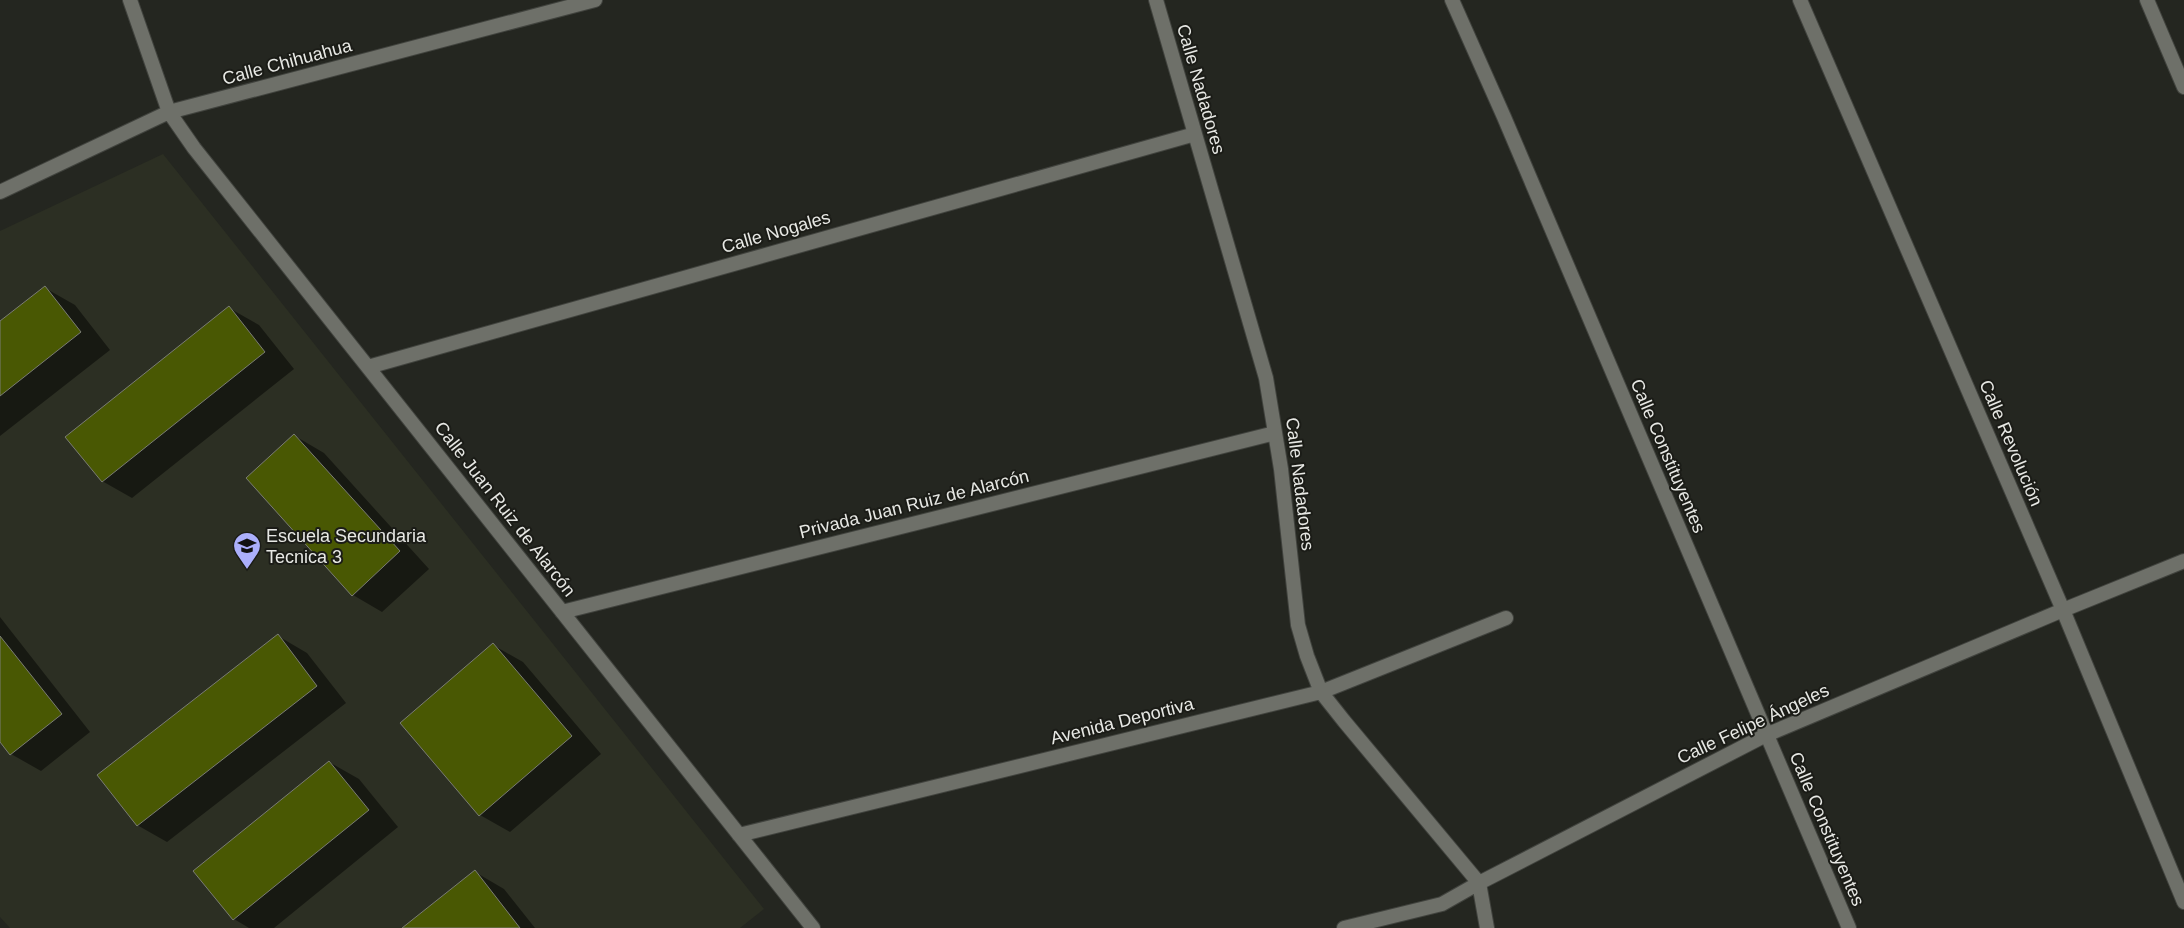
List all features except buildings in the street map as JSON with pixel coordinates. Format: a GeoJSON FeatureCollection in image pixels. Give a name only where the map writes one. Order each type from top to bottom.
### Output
{"type":"FeatureCollection","features":[{"type":"Feature","properties":{"kind":"street","name":"Calle Juan Ruiz de Alarcón"},"geometry":{"type":"LineString","coordinates":[[130,0],[169,112],[194,148],[813,928]]}},
{"type":"Feature","properties":{"kind":"street","name":"Calle Chihuahua"},"geometry":{"type":"LineString","coordinates":[[0,192],[169,112],[595,0]]}},
{"type":"Feature","properties":{"kind":"street","name":"Calle Nadadores"},"geometry":{"type":"LineString","coordinates":[[1156,0],[1266,378],[1281,469],[1298,625],[1307,656],[1321,692],[1479,883],[1487,928]]}},
{"type":"Feature","properties":{"kind":"street","name":"Calle Constituyentes"},"geometry":{"type":"LineString","coordinates":[[1452,0],[1508,126],[1849,928]]}},
{"type":"Feature","properties":{"kind":"street","name":"Calle Revolución"},"geometry":{"type":"LineString","coordinates":[[1800,0],[2062,610],[2184,902]]}},
{"type":"Feature","properties":{"kind":"street"},"geometry":{"type":"LineString","coordinates":[[2147,0],[2184,87]]}},
{"type":"Feature","properties":{"kind":"street","name":"Calle Nogales"},"geometry":{"type":"LineString","coordinates":[[368,367],[1195,134]]}},
{"type":"Feature","properties":{"kind":"street","name":"Privada Juan Ruiz de Alarcón"},"geometry":{"type":"LineString","coordinates":[[562,612],[1275,433]]}},
{"type":"Feature","properties":{"kind":"street","name":"Calle Felipe Ángeles"},"geometry":{"type":"LineString","coordinates":[[1344,928],[1442,904],[1479,883],[1766,735],[2062,610],[2184,562]]}},
{"type":"Feature","properties":{"kind":"street","name":"Avenida Deportiva"},"geometry":{"type":"LineString","coordinates":[[739,835],[1321,692],[1506,618]]}},
{"type":"Feature","properties":{"kind":"shaded area","name":"Escuela Secundaria Tecnica 3"},"geometry":{"type":"Polygon","coordinates":[[[163,154],[764,909],[740,928],[10,928],[0,917],[0,231],[163,154]]]}},
{"type":"Feature","properties":{"kind":"place","name":"Escuela Secundaria Tecnica 3"},"geometry":{"type":"Point","coordinates":[247,570]}}]}
